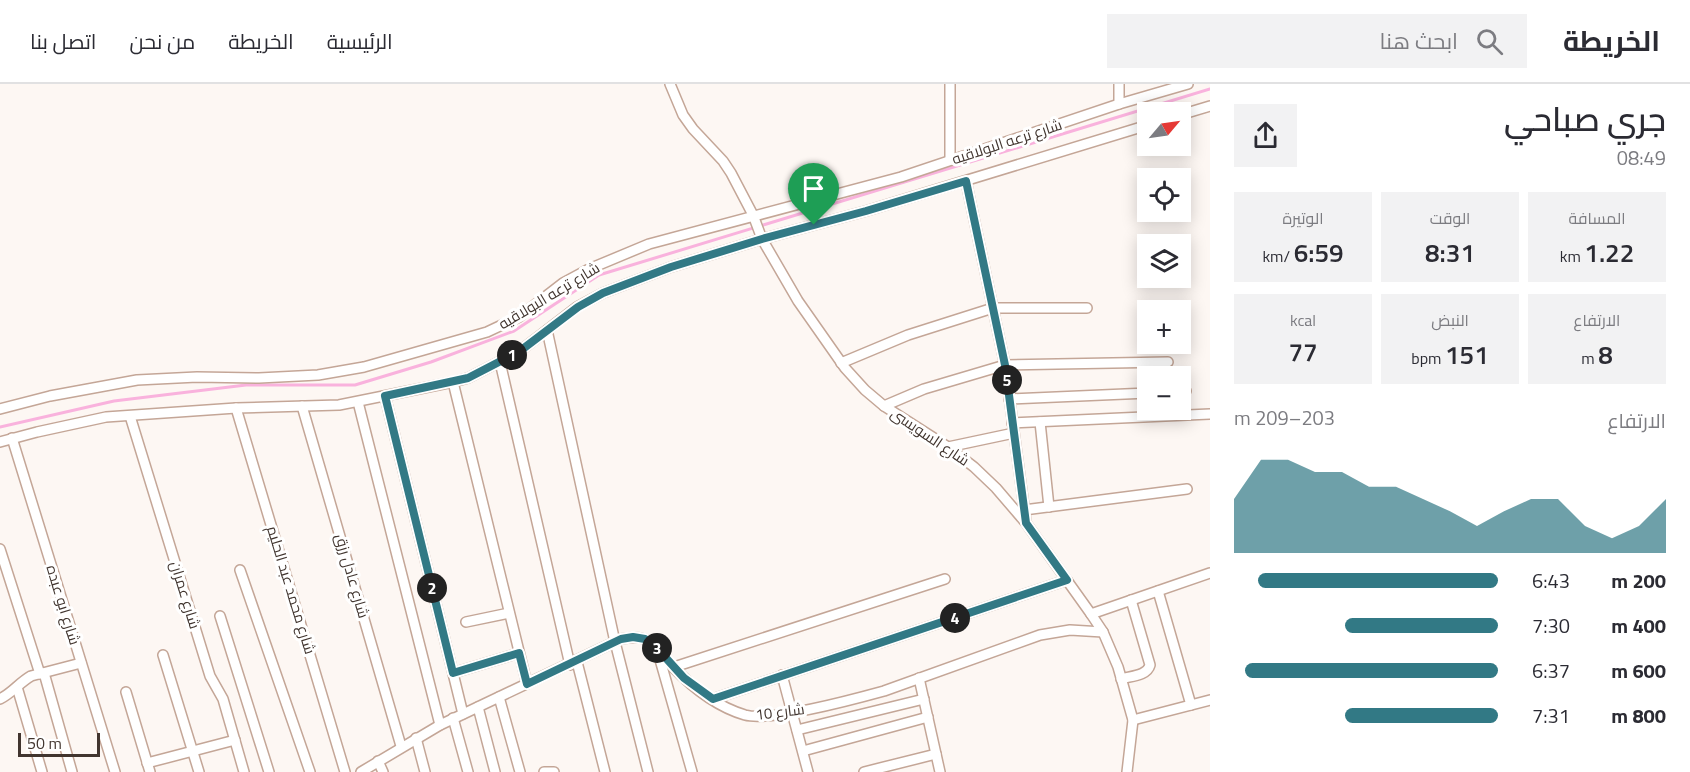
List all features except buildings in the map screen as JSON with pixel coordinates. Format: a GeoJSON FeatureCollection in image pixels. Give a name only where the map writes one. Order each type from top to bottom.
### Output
{"type":"FeatureCollection","features":[{"type":"Feature","properties":{"kind":"street"},"geometry":{"type":"LineString","coordinates":[[670,84],[683,115],[693,129],[723,160],[753,217]]}},
{"type":"Feature","properties":{"kind":"street"},"geometry":{"type":"LineString","coordinates":[[950,84],[950,160]]}},
{"type":"Feature","properties":{"kind":"street"},"geometry":{"type":"LineString","coordinates":[[1119,84],[1119,104]]}},
{"type":"Feature","properties":{"kind":"street","name":"شارع ترعه البولاقيه"},"geometry":{"type":"LineString","coordinates":[[0,409],[50,396],[137,380],[271,378],[318,375],[364,368],[487,332],[519,317],[563,283],[615,257],[649,244],[901,177],[1119,104],[1188,84]]}},
{"type":"Feature","properties":{"kind":"street"},"geometry":{"type":"LineString","coordinates":[[1191,112],[1210,106]]}},
{"type":"Feature","properties":{"kind":"street","name":"شارع ترعه البولاقيه"},"geometry":{"type":"LineString","coordinates":[[0,442],[106,417],[358,402],[468,378],[520,351],[578,307],[603,293],[671,267],[761,237],[866,211],[1137,128]]}},
{"type":"Feature","properties":{"kind":"street"},"geometry":{"type":"LineString","coordinates":[[966,181],[1005,365],[1026,523]]}},
{"type":"Feature","properties":{"kind":"street","name":"شارع السويسى"},"geometry":{"type":"LineString","coordinates":[[753,217],[761,237],[798,301],[841,363],[865,390],[884,406],[948,447],[989,481],[1026,523],[1103,632],[1121,679],[1132,720]]}},
{"type":"Feature","properties":{"kind":"street"},"geometry":{"type":"LineString","coordinates":[[841,363],[908,335],[993,308],[1087,308]]}},
{"type":"Feature","properties":{"kind":"street"},"geometry":{"type":"LineString","coordinates":[[547,330],[615,642],[648,772]]}},
{"type":"Feature","properties":{"kind":"street"},"geometry":{"type":"LineString","coordinates":[[500,362],[574,663],[605,772]]}},
{"type":"Feature","properties":{"kind":"street"},"geometry":{"type":"LineString","coordinates":[[884,406],[924,389],[1005,365],[1168,362]]}},
{"type":"Feature","properties":{"kind":"street"},"geometry":{"type":"LineString","coordinates":[[453,382],[527,684]]}},
{"type":"Feature","properties":{"kind":"street"},"geometry":{"type":"LineString","coordinates":[[1009,399],[1137,393]]}},
{"type":"Feature","properties":{"kind":"street"},"geometry":{"type":"LineString","coordinates":[[385,396],[463,714]]}},
{"type":"Feature","properties":{"kind":"street"},"geometry":{"type":"LineString","coordinates":[[358,402],[440,725]]}},
{"type":"Feature","properties":{"kind":"street","name":"شارع عادل رزق"},"geometry":{"type":"LineString","coordinates":[[302,406],[401,746]]}},
{"type":"Feature","properties":{"kind":"street","name":"شارع محمد عبد الحليم"},"geometry":{"type":"LineString","coordinates":[[236,408],[345,772]]}},
{"type":"Feature","properties":{"kind":"street"},"geometry":{"type":"LineString","coordinates":[[948,447],[1040,422],[1210,414]]}},
{"type":"Feature","properties":{"kind":"street","name":"شارع عمران"},"geometry":{"type":"LineString","coordinates":[[130,416],[210,675],[220,692],[244,772]]}},
{"type":"Feature","properties":{"kind":"street"},"geometry":{"type":"LineString","coordinates":[[1040,422],[1049,507]]}},
{"type":"Feature","properties":{"kind":"street","name":"شارع ابو عبده"},"geometry":{"type":"LineString","coordinates":[[12,438],[115,772]]}},
{"type":"Feature","properties":{"kind":"street"},"geometry":{"type":"LineString","coordinates":[[1024,510],[1187,489]]}},
{"type":"Feature","properties":{"kind":"street"},"geometry":{"type":"LineString","coordinates":[[0,549],[42,673],[72,772]]}},
{"type":"Feature","properties":{"kind":"street"},"geometry":{"type":"LineString","coordinates":[[240,570],[310,772]]}},
{"type":"Feature","properties":{"kind":"street"},"geometry":{"type":"LineString","coordinates":[[1092,614],[1210,573]]}},
{"type":"Feature","properties":{"kind":"street"},"geometry":{"type":"LineString","coordinates":[[674,668],[945,579]]}},
{"type":"Feature","properties":{"kind":"street"},"geometry":{"type":"LineString","coordinates":[[713,699],[1067,580]]}},
{"type":"Feature","properties":{"kind":"street"},"geometry":{"type":"LineString","coordinates":[[1158,591],[1191,705]]}},
{"type":"Feature","properties":{"kind":"street"},"geometry":{"type":"LineString","coordinates":[[1121,679],[1145,673],[1150,665],[1131,600]]}},
{"type":"Feature","properties":{"kind":"street"},"geometry":{"type":"LineString","coordinates":[[466,622],[509,613]]}},
{"type":"Feature","properties":{"kind":"street"},"geometry":{"type":"LineString","coordinates":[[220,616],[269,772]]}},
{"type":"Feature","properties":{"kind":"street","name":"شارع 10"},"geometry":{"type":"LineString","coordinates":[[656,647],[674,668],[700,691],[746,715],[767,716],[857,698],[1040,635],[1070,630],[1103,632]]}},
{"type":"Feature","properties":{"kind":"street"},"geometry":{"type":"LineString","coordinates":[[361,772],[401,746],[453,718],[615,642],[633,637],[645,639],[656,647],[692,772]]}},
{"type":"Feature","properties":{"kind":"street"},"geometry":{"type":"LineString","coordinates":[[453,673],[519,653]]}},
{"type":"Feature","properties":{"kind":"street"},"geometry":{"type":"LineString","coordinates":[[163,655],[199,772]]}},
{"type":"Feature","properties":{"kind":"street"},"geometry":{"type":"LineString","coordinates":[[0,699],[24,680],[81,663]]}},
{"type":"Feature","properties":{"kind":"street"},"geometry":{"type":"LineString","coordinates":[[782,675],[808,772]]}},
{"type":"Feature","properties":{"kind":"street"},"geometry":{"type":"LineString","coordinates":[[919,678],[940,772]]}},
{"type":"Feature","properties":{"kind":"street"},"geometry":{"type":"LineString","coordinates":[[17,687],[42,772]]}},
{"type":"Feature","properties":{"kind":"street"},"geometry":{"type":"LineString","coordinates":[[126,692],[148,767],[193,751],[235,740]]}},
{"type":"Feature","properties":{"kind":"street"},"geometry":{"type":"LineString","coordinates":[[499,697],[520,772]]}},
{"type":"Feature","properties":{"kind":"street"},"geometry":{"type":"LineString","coordinates":[[797,730],[924,699]]}},
{"type":"Feature","properties":{"kind":"street"},"geometry":{"type":"LineString","coordinates":[[1127,772],[1132,720],[1210,700]]}},
{"type":"Feature","properties":{"kind":"street"},"geometry":{"type":"LineString","coordinates":[[478,707],[495,772]]}},
{"type":"Feature","properties":{"kind":"street"},"geometry":{"type":"LineString","coordinates":[[803,751],[928,717]]}},
{"type":"Feature","properties":{"kind":"street"},"geometry":{"type":"LineString","coordinates":[[453,718],[468,772]]}},
{"type":"Feature","properties":{"kind":"street"},"geometry":{"type":"LineString","coordinates":[[416,738],[425,772]]}},
{"type":"Feature","properties":{"kind":"street"},"geometry":{"type":"LineString","coordinates":[[864,772],[936,754]]}},
{"type":"Feature","properties":{"kind":"street"},"geometry":{"type":"LineString","coordinates":[[378,761],[383,772]]}},
{"type":"Feature","properties":{"kind":"street"},"geometry":{"type":"LineString","coordinates":[[544,772],[554,772]]}},
{"type":"Feature","properties":{"kind":"waterway"},"geometry":{"type":"LineString","coordinates":[[0,427],[114,401],[246,385],[355,385],[431,362],[514,331],[599,275],[1210,89]]}},
{"type":"Feature","properties":{"kind":"route"},"geometry":{"type":"LineString","coordinates":[[966,181],[1005,365],[1026,523],[1067,580],[713,699],[684,678],[656,647],[645,639],[633,637],[621,639],[527,684],[519,653],[453,673],[385,396],[468,378],[520,351],[561,318],[603,293],[671,267],[814,225],[966,181]]}}]}
